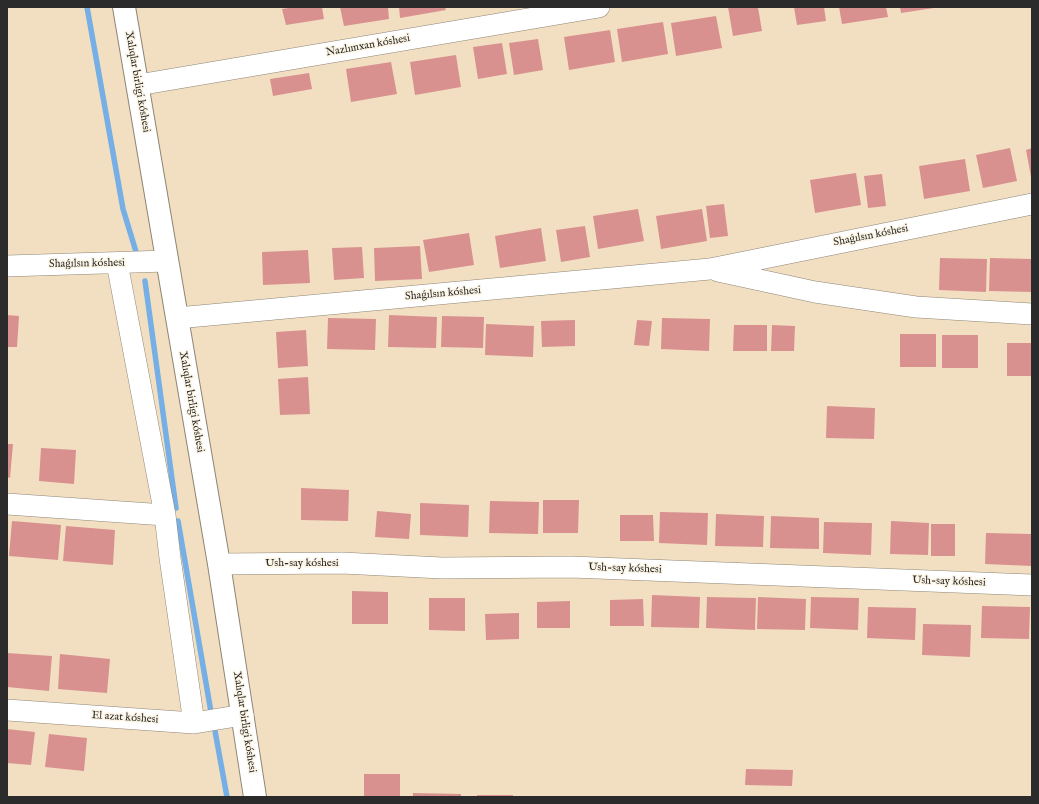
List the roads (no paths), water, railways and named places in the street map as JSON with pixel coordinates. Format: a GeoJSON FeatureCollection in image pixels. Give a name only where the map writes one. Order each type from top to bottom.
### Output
{"type":"FeatureCollection","features":[{"type":"Feature","properties":{"kind":"street","name":"Xalıqlar birligi kóshesi"},"geometry":{"type":"LineString","coordinates":[[124,7],[219,564],[255,797]]}},
{"type":"Feature","properties":{"kind":"street","name":"Nazlımxan kóshesi"},"geometry":{"type":"LineString","coordinates":[[138,86],[599,7]]}},
{"type":"Feature","properties":{"kind":"street","name":"Shaǵılsın kóshesi"},"geometry":{"type":"LineString","coordinates":[[177,318],[710,269],[1032,204]]}},
{"type":"Feature","properties":{"kind":"street","name":"Shaǵılsın kóshesi"},"geometry":{"type":"LineString","coordinates":[[7,266],[116,264],[167,261]]}},
{"type":"Feature","properties":{"kind":"street"},"geometry":{"type":"LineString","coordinates":[[116,264],[165,515],[194,723]]}},
{"type":"Feature","properties":{"kind":"street","name":"Shaǵılsın kóshesi"},"geometry":{"type":"LineString","coordinates":[[710,269],[815,292],[916,307],[1032,314]]}},
{"type":"Feature","properties":{"kind":"street"},"geometry":{"type":"LineString","coordinates":[[7,504],[165,515]]}},
{"type":"Feature","properties":{"kind":"street","name":"Ush-say kóshesi"},"geometry":{"type":"LineString","coordinates":[[219,564],[342,563],[442,568],[571,567],[1032,585]]}},
{"type":"Feature","properties":{"kind":"street","name":"El azat kóshesi"},"geometry":{"type":"LineString","coordinates":[[7,710],[194,723],[242,715]]}},
{"type":"Feature","properties":{"kind":"waterway"},"geometry":{"type":"LineString","coordinates":[[87,7],[123,209],[137,255]]}},
{"type":"Feature","properties":{"kind":"waterway"},"geometry":{"type":"LineString","coordinates":[[145,281],[176,508]]}},
{"type":"Feature","properties":{"kind":"waterway"},"geometry":{"type":"LineString","coordinates":[[178,521],[211,712]]}},
{"type":"Feature","properties":{"kind":"waterway"},"geometry":{"type":"LineString","coordinates":[[215,731],[227,797]]}}]}
